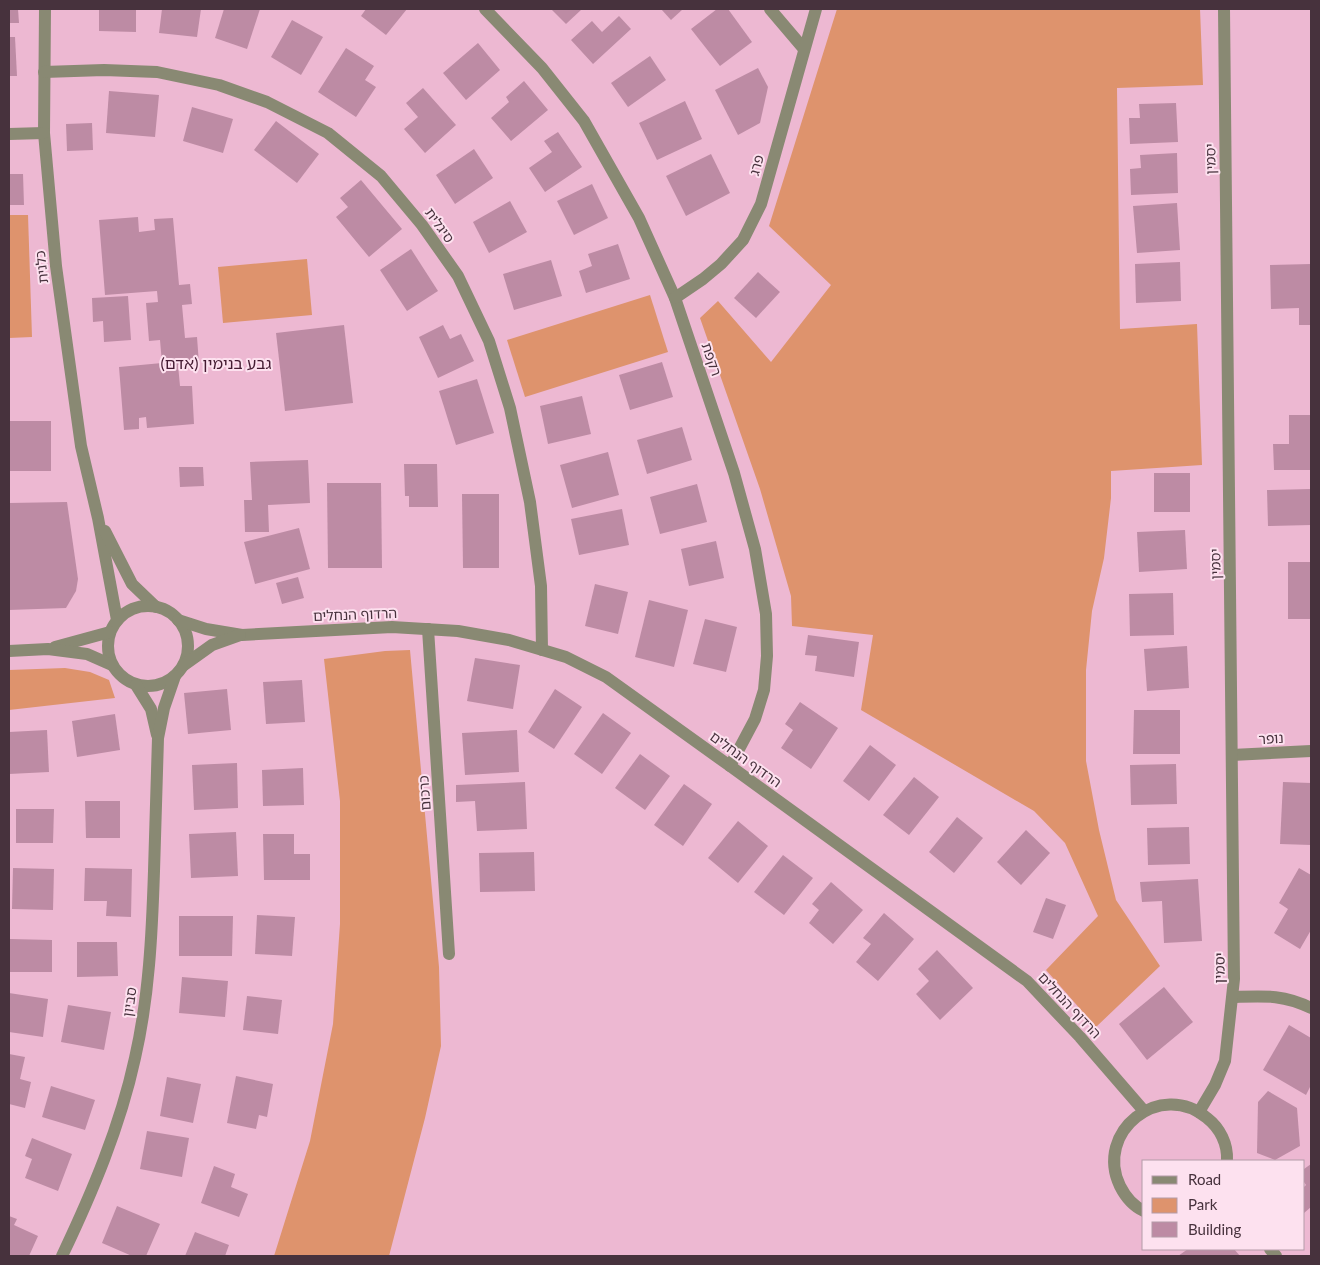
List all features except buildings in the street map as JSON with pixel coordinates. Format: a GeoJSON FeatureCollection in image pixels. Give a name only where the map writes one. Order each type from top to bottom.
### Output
{"type":"FeatureCollection","features":[{"type":"Feature","properties":{"kind":"street","name":"כלנית"},"geometry":{"type":"LineString","coordinates":[[45,9],[44,133],[58,285],[81,446],[98,518],[117,620]]}},
{"type":"Feature","properties":{"kind":"street","name":"רקפת"},"geometry":{"type":"LineString","coordinates":[[485,9],[542,68],[584,121],[639,218],[675,298],[734,473],[755,549],[766,614],[767,656],[764,690],[755,719],[730,766]]}},
{"type":"Feature","properties":{"kind":"street"},"geometry":{"type":"LineString","coordinates":[[770,9],[804,49]]}},
{"type":"Feature","properties":{"kind":"street","name":"פרג"},"geometry":{"type":"LineString","coordinates":[[675,298],[721,264],[743,240],[761,204],[816,9]]}},
{"type":"Feature","properties":{"kind":"street","name":"יסמין"},"geometry":{"type":"LineString","coordinates":[[1199,1112],[1215,1085],[1225,1061],[1234,979],[1224,9]]}},
{"type":"Feature","properties":{"kind":"street","name":"סיגלית"},"geometry":{"type":"LineString","coordinates":[[44,72],[104,70],[157,72],[219,85],[267,102],[328,134],[381,176],[422,225],[458,276],[489,341],[510,408],[530,502],[540,586],[542,650]]}},
{"type":"Feature","properties":{"kind":"street"},"geometry":{"type":"LineString","coordinates":[[9,134],[44,133]]}},
{"type":"Feature","properties":{"kind":"street","name":"כלנית"},"geometry":{"type":"LineString","coordinates":[[98,518],[132,584],[156,607]]}},
{"type":"Feature","properties":{"kind":"street"},"geometry":{"type":"LineString","coordinates":[[145,606],[156,607],[168,612],[178,620],[185,630],[188,642],[184,665],[175,676],[164,683],[150,686],[136,685],[118,673],[112,665],[108,643],[110,632],[117,620],[135,608],[145,606]]}},
{"type":"Feature","properties":{"kind":"street","name":"הרדוף הנחלים"},"geometry":{"type":"LineString","coordinates":[[178,620],[206,629],[242,634],[392,627],[458,631],[509,640],[566,657],[606,677],[1027,981],[1080,1037],[1144,1111]]}},
{"type":"Feature","properties":{"kind":"street","name":"כרכום"},"geometry":{"type":"LineString","coordinates":[[428,629],[449,954]]}},
{"type":"Feature","properties":{"kind":"street"},"geometry":{"type":"LineString","coordinates":[[48,649],[110,632]]}},
{"type":"Feature","properties":{"kind":"street","name":"הרדוף הנחלים"},"geometry":{"type":"LineString","coordinates":[[184,665],[212,645],[242,634]]}},
{"type":"Feature","properties":{"kind":"street"},"geometry":{"type":"LineString","coordinates":[[9,651],[48,649],[86,654],[112,665]]}},
{"type":"Feature","properties":{"kind":"street","name":"סביון"},"geometry":{"type":"LineString","coordinates":[[62,1256],[90,1196],[116,1125],[135,1058],[146,998],[152,929],[158,738],[164,708],[175,676]]}},
{"type":"Feature","properties":{"kind":"street","name":"סביון"},"geometry":{"type":"LineString","coordinates":[[136,685],[150,709],[158,738]]}},
{"type":"Feature","properties":{"kind":"street","name":"נופר"},"geometry":{"type":"LineString","coordinates":[[1232,755],[1311,751]]}},
{"type":"Feature","properties":{"kind":"street"},"geometry":{"type":"LineString","coordinates":[[1233,997],[1272,995],[1311,1008]]}},
{"type":"Feature","properties":{"kind":"street"},"geometry":{"type":"LineString","coordinates":[[1142,1210],[1138,1209],[1125,1195],[1116,1178],[1114,1158],[1118,1139],[1129,1123],[1144,1111],[1162,1105],[1181,1105],[1199,1112],[1213,1123],[1223,1138],[1228,1154],[1227,1160]]}},
{"type":"Feature","properties":{"kind":"green space"},"geometry":{"type":"Polygon","coordinates":[[[837,9],[1200,9],[1203,85],[1117,88],[1120,329],[1197,324],[1202,465],[1111,471],[1111,498],[1104,558],[1092,611],[1086,670],[1086,761],[1099,830],[1116,900],[1160,966],[1096,1027],[1046,970],[1098,916],[1065,843],[1034,811],[861,710],[873,635],[792,626],[791,596],[760,489],[700,318],[718,301],[771,362],[831,285],[769,226],[837,9]]]}},
{"type":"Feature","properties":{"kind":"green space"},"geometry":{"type":"Polygon","coordinates":[[[9,215],[28,215],[32,337],[9,338],[9,215]]]}},
{"type":"Feature","properties":{"kind":"green space"},"geometry":{"type":"Polygon","coordinates":[[[307,259],[312,315],[223,323],[218,267],[307,259]]]}},
{"type":"Feature","properties":{"kind":"green space"},"geometry":{"type":"Polygon","coordinates":[[[650,295],[668,352],[525,397],[507,340],[650,295]]]}},
{"type":"Feature","properties":{"kind":"green space"},"geometry":{"type":"Polygon","coordinates":[[[410,650],[439,967],[441,1046],[425,1118],[389,1256],[274,1256],[310,1141],[333,1024],[340,924],[340,801],[324,659],[385,651],[410,650]]]}},
{"type":"Feature","properties":{"kind":"green space"},"geometry":{"type":"Polygon","coordinates":[[[65,668],[90,672],[109,680],[115,698],[9,710],[9,670],[65,668]]]}},
{"type":"Feature","properties":{"kind":"district","name":"גבע בנימין (אדם)"},"geometry":{"type":"Point","coordinates":[216,362]}}]}
